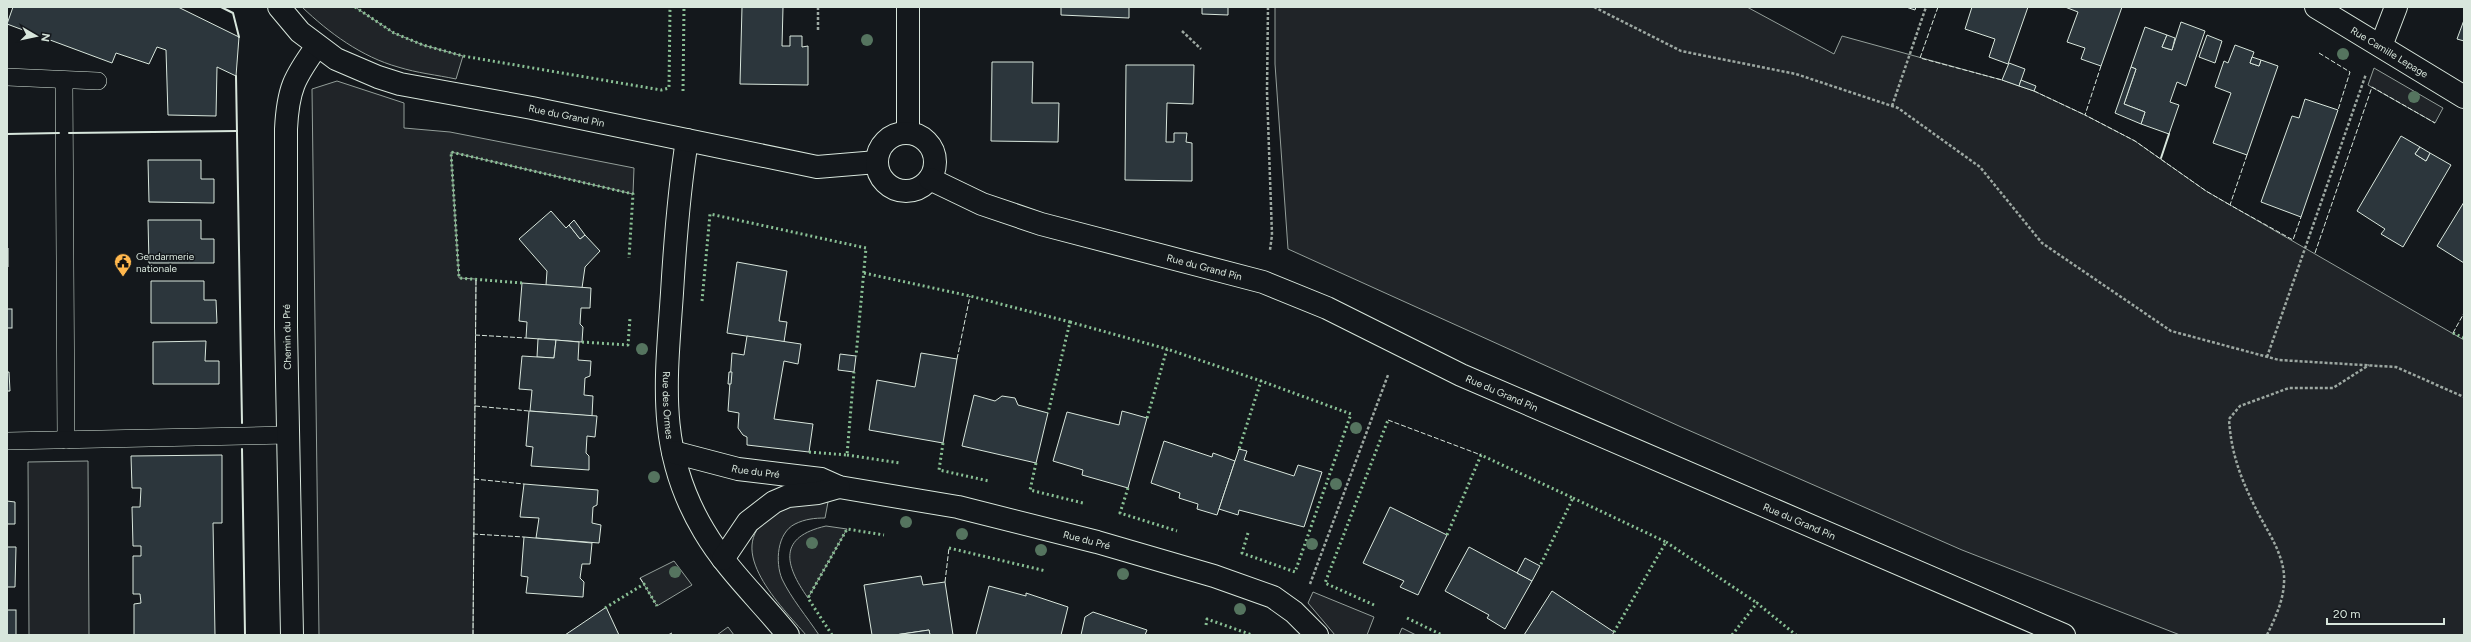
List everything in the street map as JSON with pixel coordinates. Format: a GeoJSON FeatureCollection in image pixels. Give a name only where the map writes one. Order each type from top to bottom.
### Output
{"type":"FeatureCollection","features":[{"type":"Feature","properties":{"kind":"street","name":"Rue du Grand Pin"},"geometry":{"type":"LineString","coordinates":[[279,7],[300,32],[336,59],[357,69],[400,84],[817,167],[877,162]]}},
{"type":"Feature","properties":{"kind":"street"},"geometry":{"type":"LineString","coordinates":[[908,7],[908,133]]}},
{"type":"Feature","properties":{"kind":"street","name":"Rue Camille Lepage"},"geometry":{"type":"LineString","coordinates":[[2316,7],[2464,96]]}},
{"type":"Feature","properties":{"kind":"street"},"geometry":{"type":"LineString","coordinates":[[2382,46],[2396,7]]}},
{"type":"Feature","properties":{"kind":"street","name":"Chemin du Pré"},"geometry":{"type":"LineString","coordinates":[[292,635],[288,435],[288,99],[299,72],[317,46]]}},
{"type":"Feature","properties":{"kind":"street"},"geometry":{"type":"LineString","coordinates":[[908,133],[918,135],[927,141],[933,149],[936,159],[930,179],[914,191],[903,191],[893,188],[879,173],[877,162],[883,144],[894,136],[908,133]]}},
{"type":"Feature","properties":{"kind":"street","name":"Rue des Ormes"},"geometry":{"type":"LineString","coordinates":[[687,140],[676,230],[665,391],[667,420],[673,452],[689,502],[704,531],[723,559],[788,635]]}},
{"type":"Feature","properties":{"kind":"street","name":"Rue du Grand Pin"},"geometry":{"type":"LineString","coordinates":[[930,179],[982,204],[1042,224],[1263,282],[1328,308],[1461,375],[2064,635]]}},
{"type":"Feature","properties":{"kind":"street","name":"Rue du Pré"},"geometry":{"type":"LineString","coordinates":[[673,452],[738,469],[821,479],[839,487],[958,507],[1097,542],[1214,576],[1272,597],[1294,612],[1317,635]]}},
{"type":"Feature","properties":{"kind":"street","name":"Rue du Pré"},"geometry":{"type":"LineString","coordinates":[[723,559],[748,522],[774,502],[788,496],[818,493],[839,487]]}},
{"type":"Feature","properties":{"kind":"lane"},"geometry":{"type":"LineString","coordinates":[[7,77],[98,81]]}},
{"type":"Feature","properties":{"kind":"lane"},"geometry":{"type":"LineString","coordinates":[[64,80],[66,440]]}},
{"type":"Feature","properties":{"kind":"lane"},"geometry":{"type":"LineString","coordinates":[[7,441],[288,435]]}},
{"type":"Feature","properties":{"kind":"path"},"geometry":{"type":"LineString","coordinates":[[818,7],[818,30]]}},
{"type":"Feature","properties":{"kind":"path"},"geometry":{"type":"LineString","coordinates":[[1268,7],[1267,92],[1272,235],[1270,251]]}},
{"type":"Feature","properties":{"kind":"path"},"geometry":{"type":"LineString","coordinates":[[1594,7],[1681,51],[1796,74],[1898,108],[1980,167],[2042,243],[2171,332],[2279,360],[2396,367],[2464,397]]}},
{"type":"Feature","properties":{"kind":"path"},"geometry":{"type":"LineString","coordinates":[[1892,106],[1926,7]]}},
{"type":"Feature","properties":{"kind":"path"},"geometry":{"type":"LineString","coordinates":[[1182,31],[1201,49]]}},
{"type":"Feature","properties":{"kind":"path"},"geometry":{"type":"LineString","coordinates":[[2267,357],[2368,66]]}},
{"type":"Feature","properties":{"kind":"path"},"geometry":{"type":"LineString","coordinates":[[2267,635],[2278,612],[2284,582],[2281,557],[2243,481],[2231,446],[2229,419],[2240,406],[2288,388],[2333,388],[2370,365]]}},
{"type":"Feature","properties":{"kind":"path"},"geometry":{"type":"LineString","coordinates":[[1310,584],[1388,375]]}},
{"type":"Feature","properties":{"kind":"shaded area"},"geometry":{"type":"Polygon","coordinates":[[[302,7],[355,7],[394,33],[423,45],[463,56],[456,79],[405,69],[372,57],[335,35],[302,7]]]}},
{"type":"Feature","properties":{"kind":"shaded area"},"geometry":{"type":"Polygon","coordinates":[[[1275,7],[1747,7],[1834,54],[1842,36],[2002,80],[2034,91],[2135,141],[2206,191],[2464,340],[2464,635],[2180,635],[1962,550],[1679,426],[1288,249],[1275,64],[1275,7]]]}},
{"type":"Feature","properties":{"kind":"shaded area"},"geometry":{"type":"Polygon","coordinates":[[[2374,68],[2443,108],[2435,123],[2368,85],[2374,68]]]}},
{"type":"Feature","properties":{"kind":"shaded area"},"geometry":{"type":"Polygon","coordinates":[[[337,81],[404,103],[404,128],[450,132],[634,168],[633,194],[451,152],[459,278],[476,279],[473,635],[319,635],[312,89],[337,81]]]}},
{"type":"Feature","properties":{"kind":"shaded area"},"geometry":{"type":"Polygon","coordinates":[[[88,461],[89,635],[29,635],[28,462],[88,461]]]}},
{"type":"Feature","properties":{"kind":"shaded area"},"geometry":{"type":"Polygon","coordinates":[[[812,502],[828,502],[825,518],[802,521],[789,528],[781,541],[778,556],[782,579],[794,600],[819,635],[806,635],[771,594],[761,578],[754,561],[752,545],[757,530],[770,517],[790,506],[812,502]]]}},
{"type":"Feature","properties":{"kind":"shaded area"},"geometry":{"type":"Polygon","coordinates":[[[826,526],[847,529],[808,598],[794,574],[790,563],[790,553],[793,545],[800,537],[810,531],[826,526]]]}},
{"type":"Feature","properties":{"kind":"shaded area"},"geometry":{"type":"Polygon","coordinates":[[[674,561],[692,585],[657,606],[640,578],[674,561]]]}},
{"type":"Feature","properties":{"kind":"shaded area"},"geometry":{"type":"Polygon","coordinates":[[[1313,592],[1374,617],[1367,635],[1335,635],[1308,603],[1313,592]]]}},
{"type":"Feature","properties":{"kind":"shaded area"},"geometry":{"type":"Polygon","coordinates":[[[728,627],[734,635],[717,635],[728,627]]]}},
{"type":"Feature","properties":{"kind":"shaded area"},"geometry":{"type":"Polygon","coordinates":[[[1402,628],[1416,635],[1399,635],[1402,628]]]}},
{"type":"Feature","properties":{"kind":"building"},"geometry":{"type":"Polygon","coordinates":[[[13,7],[178,7],[239,37],[236,76],[217,67],[216,116],[168,115],[166,50],[157,47],[149,64],[116,53],[112,63],[7,24],[13,7]]]}},
{"type":"Feature","properties":{"kind":"building"},"geometry":{"type":"Polygon","coordinates":[[[742,7],[783,7],[782,46],[790,46],[790,36],[802,36],[802,47],[808,46],[808,85],[740,84],[742,7]]]}},
{"type":"Feature","properties":{"kind":"building"},"geometry":{"type":"Polygon","coordinates":[[[1061,7],[1129,7],[1129,18],[1061,15],[1061,7]]]}},
{"type":"Feature","properties":{"kind":"building"},"geometry":{"type":"Polygon","coordinates":[[[1202,7],[1228,7],[1228,15],[1202,14],[1202,7]]]}},
{"type":"Feature","properties":{"kind":"building"},"geometry":{"type":"Polygon","coordinates":[[[1906,7],[1916,7],[1915,10],[1906,7]]]}},
{"type":"Feature","properties":{"kind":"building"},"geometry":{"type":"Polygon","coordinates":[[[1972,7],[2028,7],[2008,64],[1989,57],[1995,39],[1965,29],[1972,7]]]}},
{"type":"Feature","properties":{"kind":"building"},"geometry":{"type":"Polygon","coordinates":[[[2065,7],[2122,7],[2101,66],[2081,59],[2085,48],[2067,42],[2078,12],[2065,7]]]}},
{"type":"Feature","properties":{"kind":"building"},"geometry":{"type":"Polygon","coordinates":[[[2464,20],[2464,41],[2457,39],[2464,20]]]}},
{"type":"Feature","properties":{"kind":"building"},"geometry":{"type":"Polygon","coordinates":[[[2181,22],[2205,31],[2186,86],[2177,82],[2170,102],[2179,105],[2169,134],[2141,124],[2145,112],[2124,104],[2136,69],[2131,67],[2145,27],[2167,35],[2162,47],[2172,50],[2181,22]]]}},
{"type":"Feature","properties":{"kind":"building"},"geometry":{"type":"Polygon","coordinates":[[[2167,35],[2175,38],[2172,50],[2162,47],[2167,35]]]}},
{"type":"Feature","properties":{"kind":"building"},"geometry":{"type":"Polygon","coordinates":[[[2207,35],[2222,41],[2215,63],[2199,57],[2207,35]]]}},
{"type":"Feature","properties":{"kind":"building"},"geometry":{"type":"Polygon","coordinates":[[[2235,45],[2254,52],[2250,63],[2259,66],[2261,60],[2278,66],[2247,155],[2213,143],[2231,93],[2215,87],[2224,61],[2228,63],[2235,45]]]}},
{"type":"Feature","properties":{"kind":"building"},"geometry":{"type":"Polygon","coordinates":[[[2252,57],[2261,60],[2259,66],[2250,63],[2252,57]]]}},
{"type":"Feature","properties":{"kind":"building"},"geometry":{"type":"Polygon","coordinates":[[[992,62],[1033,62],[1032,103],[1059,103],[1058,142],[991,141],[992,62]]]}},
{"type":"Feature","properties":{"kind":"building"},"geometry":{"type":"Polygon","coordinates":[[[2009,63],[2025,69],[2019,86],[2002,80],[2009,63]]]}},
{"type":"Feature","properties":{"kind":"building"},"geometry":{"type":"Polygon","coordinates":[[[1126,65],[1194,65],[1193,104],[1167,103],[1166,142],[1174,142],[1174,133],[1187,133],[1186,142],[1192,143],[1192,181],[1125,180],[1126,65]]]}},
{"type":"Feature","properties":{"kind":"building"},"geometry":{"type":"Polygon","coordinates":[[[2131,67],[2136,69],[2124,104],[2145,112],[2141,124],[2115,113],[2131,67]]]}},
{"type":"Feature","properties":{"kind":"building"},"geometry":{"type":"Polygon","coordinates":[[[2021,80],[2036,86],[2034,91],[2019,86],[2021,80]]]}},
{"type":"Feature","properties":{"kind":"building"},"geometry":{"type":"Polygon","coordinates":[[[2305,99],[2338,110],[2301,217],[2261,202],[2292,116],[2299,118],[2305,99]]]}},
{"type":"Feature","properties":{"kind":"building"},"geometry":{"type":"Polygon","coordinates":[[[2401,136],[2420,147],[2415,154],[2426,161],[2430,153],[2451,165],[2403,247],[2381,234],[2385,229],[2357,211],[2401,136]]]}},
{"type":"Feature","properties":{"kind":"building"},"geometry":{"type":"Polygon","coordinates":[[[2420,147],[2430,153],[2426,161],[2415,154],[2420,147]]]}},
{"type":"Feature","properties":{"kind":"building"},"geometry":{"type":"Polygon","coordinates":[[[148,160],[201,160],[201,179],[214,179],[214,203],[149,202],[148,160]]]}},
{"type":"Feature","properties":{"kind":"building"},"geometry":{"type":"Polygon","coordinates":[[[2464,202],[2464,263],[2437,246],[2464,202]]]}},
{"type":"Feature","properties":{"kind":"building"},"geometry":{"type":"Polygon","coordinates":[[[551,211],[566,228],[569,225],[580,239],[585,235],[600,251],[585,267],[582,288],[546,285],[547,271],[519,239],[551,211]]]}},
{"type":"Feature","properties":{"kind":"building"},"geometry":{"type":"Polygon","coordinates":[[[148,220],[201,220],[201,239],[214,239],[214,263],[149,263],[148,220]]]}},
{"type":"Feature","properties":{"kind":"building"},"geometry":{"type":"Polygon","coordinates":[[[574,220],[585,235],[580,239],[569,225],[574,220]]]}},
{"type":"Feature","properties":{"kind":"building"},"geometry":{"type":"Polygon","coordinates":[[[7,248],[8,267],[7,268],[7,248]]]}},
{"type":"Feature","properties":{"kind":"building"},"geometry":{"type":"Polygon","coordinates":[[[737,262],[787,271],[779,321],[787,322],[784,342],[727,333],[737,262]]]}},
{"type":"Feature","properties":{"kind":"building"},"geometry":{"type":"Polygon","coordinates":[[[151,281],[204,281],[204,300],[216,300],[217,323],[151,323],[151,281]]]}},
{"type":"Feature","properties":{"kind":"building"},"geometry":{"type":"Polygon","coordinates":[[[522,283],[591,288],[590,308],[581,308],[580,324],[583,327],[582,342],[526,338],[527,322],[519,321],[522,283]]]}},
{"type":"Feature","properties":{"kind":"building"},"geometry":{"type":"Polygon","coordinates":[[[7,309],[12,309],[12,328],[7,328],[7,309]]]}},
{"type":"Feature","properties":{"kind":"building"},"geometry":{"type":"Polygon","coordinates":[[[747,336],[801,344],[798,364],[784,361],[774,419],[813,424],[809,452],[747,445],[747,437],[743,435],[738,428],[739,413],[728,411],[732,353],[744,355],[747,336]]]}},
{"type":"Feature","properties":{"kind":"building"},"geometry":{"type":"Polygon","coordinates":[[[538,339],[556,340],[554,358],[537,357],[538,339]]]}},
{"type":"Feature","properties":{"kind":"building"},"geometry":{"type":"Polygon","coordinates":[[[556,340],[579,342],[578,360],[591,361],[590,376],[585,378],[584,395],[593,396],[592,416],[530,411],[532,390],[519,389],[522,356],[554,358],[556,340]]]}},
{"type":"Feature","properties":{"kind":"building"},"geometry":{"type":"Polygon","coordinates":[[[206,341],[205,361],[219,361],[219,384],[153,384],[153,342],[206,341]]]}},
{"type":"Feature","properties":{"kind":"building"},"geometry":{"type":"Polygon","coordinates":[[[921,353],[957,359],[943,443],[869,430],[877,380],[915,387],[921,353]]]}},
{"type":"Feature","properties":{"kind":"building"},"geometry":{"type":"Polygon","coordinates":[[[840,354],[856,356],[854,372],[838,370],[840,354]]]}},
{"type":"Feature","properties":{"kind":"building"},"geometry":{"type":"Polygon","coordinates":[[[7,372],[9,372],[10,391],[7,391],[7,372]]]}},
{"type":"Feature","properties":{"kind":"building"},"geometry":{"type":"Polygon","coordinates":[[[729,372],[732,372],[731,384],[728,384],[729,372]]]}},
{"type":"Feature","properties":{"kind":"building"},"geometry":{"type":"Polygon","coordinates":[[[974,395],[995,401],[1002,396],[1015,398],[1018,405],[1048,413],[1036,463],[962,446],[974,395]]]}},
{"type":"Feature","properties":{"kind":"building"},"geometry":{"type":"Polygon","coordinates":[[[529,411],[597,416],[595,437],[587,436],[586,453],[589,456],[589,470],[531,466],[533,447],[526,446],[529,411]]]}},
{"type":"Feature","properties":{"kind":"building"},"geometry":{"type":"Polygon","coordinates":[[[1122,411],[1147,418],[1128,488],[1082,475],[1083,470],[1053,461],[1067,412],[1119,425],[1122,411]]]}},
{"type":"Feature","properties":{"kind":"building"},"geometry":{"type":"Polygon","coordinates":[[[1164,441],[1212,457],[1213,453],[1235,461],[1217,515],[1197,509],[1198,504],[1179,498],[1180,493],[1151,483],[1164,441]]]}},
{"type":"Feature","properties":{"kind":"building"},"geometry":{"type":"Polygon","coordinates":[[[1239,449],[1247,451],[1244,460],[1294,476],[1298,465],[1322,472],[1304,527],[1239,510],[1238,515],[1219,509],[1239,449]]]}},
{"type":"Feature","properties":{"kind":"building"},"geometry":{"type":"Polygon","coordinates":[[[222,455],[222,523],[213,523],[215,635],[134,635],[134,604],[141,603],[140,594],[133,594],[133,556],[141,556],[141,546],[133,546],[132,507],[140,507],[141,488],[132,488],[131,456],[222,455]]]}},
{"type":"Feature","properties":{"kind":"building"},"geometry":{"type":"Polygon","coordinates":[[[524,484],[598,490],[597,505],[593,507],[592,523],[601,525],[599,543],[536,538],[539,518],[520,517],[524,484]]]}},
{"type":"Feature","properties":{"kind":"building"},"geometry":{"type":"Polygon","coordinates":[[[7,501],[15,502],[15,524],[7,524],[7,501]]]}},
{"type":"Feature","properties":{"kind":"building"},"geometry":{"type":"Polygon","coordinates":[[[1390,507],[1447,535],[1418,595],[1400,587],[1404,581],[1363,563],[1390,507]]]}},
{"type":"Feature","properties":{"kind":"building"},"geometry":{"type":"Polygon","coordinates":[[[524,537],[592,543],[590,564],[582,564],[580,578],[584,582],[583,597],[526,593],[528,577],[521,576],[524,537]]]}},
{"type":"Feature","properties":{"kind":"building"},"geometry":{"type":"Polygon","coordinates":[[[7,547],[16,547],[15,587],[7,587],[7,547]]]}},
{"type":"Feature","properties":{"kind":"building"},"geometry":{"type":"Polygon","coordinates":[[[1469,547],[1532,581],[1505,629],[1487,618],[1489,615],[1445,591],[1469,547]]]}},
{"type":"Feature","properties":{"kind":"building"},"geometry":{"type":"Polygon","coordinates":[[[1525,558],[1540,566],[1532,581],[1517,573],[1525,558]]]}},
{"type":"Feature","properties":{"kind":"building"},"geometry":{"type":"Polygon","coordinates":[[[921,576],[923,585],[945,582],[953,635],[930,635],[929,630],[895,635],[872,635],[864,585],[921,576]]]}},
{"type":"Feature","properties":{"kind":"building"},"geometry":{"type":"Polygon","coordinates":[[[989,586],[1026,596],[1026,593],[1068,607],[1061,635],[976,635],[989,586]]]}},
{"type":"Feature","properties":{"kind":"building"},"geometry":{"type":"Polygon","coordinates":[[[1552,591],[1614,632],[1612,635],[1524,635],[1552,591]]]}},
{"type":"Feature","properties":{"kind":"building"},"geometry":{"type":"Polygon","coordinates":[[[606,607],[619,635],[565,635],[605,608],[606,607]]]}},
{"type":"Feature","properties":{"kind":"building"},"geometry":{"type":"Polygon","coordinates":[[[7,610],[16,610],[16,635],[7,635],[7,610]]]}},
{"type":"Feature","properties":{"kind":"building"},"geometry":{"type":"Polygon","coordinates":[[[1093,612],[1147,630],[1145,635],[1081,635],[1085,617],[1093,612]]]}},
{"type":"Feature","properties":{"kind":"building"},"geometry":{"type":"Polygon","coordinates":[[[929,630],[930,635],[895,635],[929,630]]]}},
{"type":"Feature","properties":{"kind":"hedge"},"geometry":{"type":"LineString","coordinates":[[355,7],[394,33],[423,45],[463,56],[661,90],[669,88],[670,7]]}},
{"type":"Feature","properties":{"kind":"hedge"},"geometry":{"type":"LineString","coordinates":[[683,91],[684,7]]}},
{"type":"Feature","properties":{"kind":"hedge"},"geometry":{"type":"LineString","coordinates":[[522,283],[459,278],[451,152],[633,194],[629,258]]}},
{"type":"Feature","properties":{"kind":"hedge"},"geometry":{"type":"LineString","coordinates":[[702,301],[710,214],[866,248],[856,356]]}},
{"type":"Feature","properties":{"kind":"hedge"},"geometry":{"type":"LineString","coordinates":[[864,273],[970,296],[1070,322],[1048,413]]}},
{"type":"Feature","properties":{"kind":"hedge"},"geometry":{"type":"LineString","coordinates":[[582,342],[628,345],[630,318]]}},
{"type":"Feature","properties":{"kind":"hedge"},"geometry":{"type":"LineString","coordinates":[[1070,322],[1167,349]]}},
{"type":"Feature","properties":{"kind":"hedge"},"geometry":{"type":"LineString","coordinates":[[2453,333],[2464,338]]}},
{"type":"Feature","properties":{"kind":"hedge"},"geometry":{"type":"LineString","coordinates":[[1147,418],[1167,349],[1261,381],[1239,449]]}},
{"type":"Feature","properties":{"kind":"hedge"},"geometry":{"type":"LineString","coordinates":[[809,452],[847,455],[854,372]]}},
{"type":"Feature","properties":{"kind":"hedge"},"geometry":{"type":"LineString","coordinates":[[1248,533],[1242,553],[1295,572],[1351,414],[1261,381]]}},
{"type":"Feature","properties":{"kind":"hedge"},"geometry":{"type":"LineString","coordinates":[[1374,605],[1325,583],[1388,420]]}},
{"type":"Feature","properties":{"kind":"hedge"},"geometry":{"type":"LineString","coordinates":[[943,443],[939,470],[989,481]]}},
{"type":"Feature","properties":{"kind":"hedge"},"geometry":{"type":"LineString","coordinates":[[847,455],[900,463]]}},
{"type":"Feature","properties":{"kind":"hedge"},"geometry":{"type":"LineString","coordinates":[[1447,535],[1481,455],[1573,498],[1540,566]]}},
{"type":"Feature","properties":{"kind":"hedge"},"geometry":{"type":"LineString","coordinates":[[1036,463],[1030,490],[1083,503]]}},
{"type":"Feature","properties":{"kind":"hedge"},"geometry":{"type":"LineString","coordinates":[[1128,488],[1120,513],[1177,531]]}},
{"type":"Feature","properties":{"kind":"hedge"},"geometry":{"type":"LineString","coordinates":[[1573,498],[1666,542],[1614,632]]}},
{"type":"Feature","properties":{"kind":"hedge"},"geometry":{"type":"LineString","coordinates":[[832,635],[808,598],[847,529],[884,535]]}},
{"type":"Feature","properties":{"kind":"hedge"},"geometry":{"type":"LineString","coordinates":[[1666,542],[1757,603]]}},
{"type":"Feature","properties":{"kind":"hedge"},"geometry":{"type":"LineString","coordinates":[[949,548],[1046,571]]}},
{"type":"Feature","properties":{"kind":"hedge"},"geometry":{"type":"LineString","coordinates":[[605,608],[644,584],[657,606]]}},
{"type":"Feature","properties":{"kind":"hedge"},"geometry":{"type":"LineString","coordinates":[[1732,635],[1757,603],[1796,635]]}},
{"type":"Feature","properties":{"kind":"hedge"},"geometry":{"type":"LineString","coordinates":[[1407,618],[1442,635]]}},
{"type":"Feature","properties":{"kind":"hedge"},"geometry":{"type":"LineString","coordinates":[[1206,625],[1207,619],[1252,635]]}},
{"type":"Feature","properties":{"kind":"fence"},"geometry":{"type":"LineString","coordinates":[[1938,7],[1920,58],[2002,80]]}},
{"type":"Feature","properties":{"kind":"fence"},"geometry":{"type":"LineString","coordinates":[[2319,53],[2350,72],[2338,110]]}},
{"type":"Feature","properties":{"kind":"fence"},"geometry":{"type":"LineString","coordinates":[[2101,66],[2085,115],[2135,141],[2206,191],[2230,205]]}},
{"type":"Feature","properties":{"kind":"fence"},"geometry":{"type":"LineString","coordinates":[[2315,253],[2372,87],[2435,123]]}},
{"type":"Feature","properties":{"kind":"fence"},"geometry":{"type":"LineString","coordinates":[[2034,91],[2085,115]]}},
{"type":"Feature","properties":{"kind":"fence"},"geometry":{"type":"LineString","coordinates":[[2247,155],[2230,205],[2293,240],[2301,217]]}},
{"type":"Feature","properties":{"kind":"fence"},"geometry":{"type":"LineString","coordinates":[[473,635],[476,279]]}},
{"type":"Feature","properties":{"kind":"fence"},"geometry":{"type":"LineString","coordinates":[[957,359],[970,296]]}},
{"type":"Feature","properties":{"kind":"fence"},"geometry":{"type":"LineString","coordinates":[[2453,333],[2464,313]]}},
{"type":"Feature","properties":{"kind":"fence"},"geometry":{"type":"LineString","coordinates":[[475,335],[526,338]]}},
{"type":"Feature","properties":{"kind":"fence"},"geometry":{"type":"LineString","coordinates":[[475,406],[529,411]]}},
{"type":"Feature","properties":{"kind":"fence"},"geometry":{"type":"LineString","coordinates":[[1388,420],[1481,455]]}},
{"type":"Feature","properties":{"kind":"fence"},"geometry":{"type":"LineString","coordinates":[[474,479],[524,484]]}},
{"type":"Feature","properties":{"kind":"fence"},"geometry":{"type":"LineString","coordinates":[[473,534],[524,537]]}},
{"type":"Feature","properties":{"kind":"fence"},"geometry":{"type":"LineString","coordinates":[[945,582],[949,548]]}},
{"type":"Feature","properties":{"kind":"fence"},"geometry":{"type":"LineString","coordinates":[[640,578],[644,584]]}},
{"type":"Feature","properties":{"kind":"fence"},"geometry":{"type":"LineString","coordinates":[[668,635],[672,633]]}},
{"type":"Feature","properties":{"kind":"wall"},"geometry":{"type":"LineString","coordinates":[[221,7],[233,13],[239,37]]}},
{"type":"Feature","properties":{"kind":"wall"},"geometry":{"type":"LineString","coordinates":[[236,76],[242,423]]}},
{"type":"Feature","properties":{"kind":"wall"},"geometry":{"type":"LineString","coordinates":[[69,133],[237,131]]}},
{"type":"Feature","properties":{"kind":"wall"},"geometry":{"type":"LineString","coordinates":[[7,134],[59,133]]}},
{"type":"Feature","properties":{"kind":"wall"},"geometry":{"type":"LineString","coordinates":[[2161,158],[2169,134]]}},
{"type":"Feature","properties":{"kind":"wall"},"geometry":{"type":"LineString","coordinates":[[242,449],[245,635]]}},
{"type":"Feature","properties":{"kind":"place","name":"Gendarmerie nationale"},"geometry":{"type":"Point","coordinates":[123,277]}}]}
